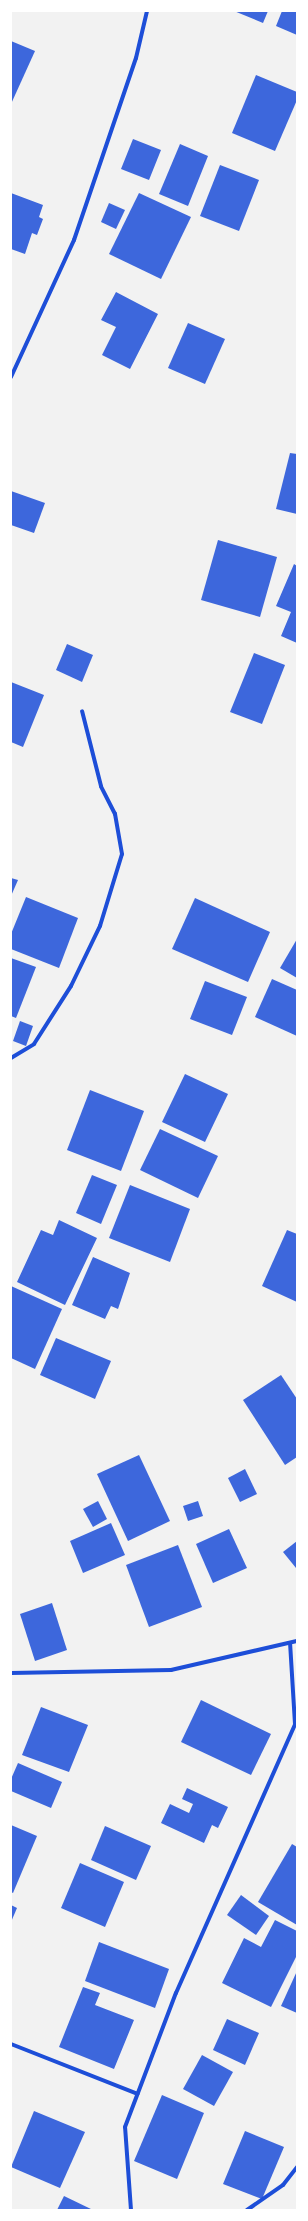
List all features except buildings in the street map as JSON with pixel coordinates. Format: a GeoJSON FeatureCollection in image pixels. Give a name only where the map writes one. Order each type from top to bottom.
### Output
{"type":"FeatureCollection","features":[{"type":"Feature","properties":{"kind":"street"},"geometry":{"type":"LineString","coordinates":[[11,377],[74,240],[136,58],[147,11]]}},
{"type":"Feature","properties":{"kind":"street"},"geometry":{"type":"LineString","coordinates":[[11,1058],[34,1044],[70,986],[100,926],[122,854],[115,814],[101,786],[82,711]]}},
{"type":"Feature","properties":{"kind":"street"},"geometry":{"type":"LineString","coordinates":[[11,1673],[171,1670],[297,1641]]}},
{"type":"Feature","properties":{"kind":"street"},"geometry":{"type":"LineString","coordinates":[[131,2210],[125,2127],[210,1913],[295,1724],[290,1643]]}},
{"type":"Feature","properties":{"kind":"street"},"geometry":{"type":"LineString","coordinates":[[11,2044],[138,2094]]}},
{"type":"Feature","properties":{"kind":"street"},"geometry":{"type":"LineString","coordinates":[[246,2210],[283,2185],[297,2167]]}}]}
